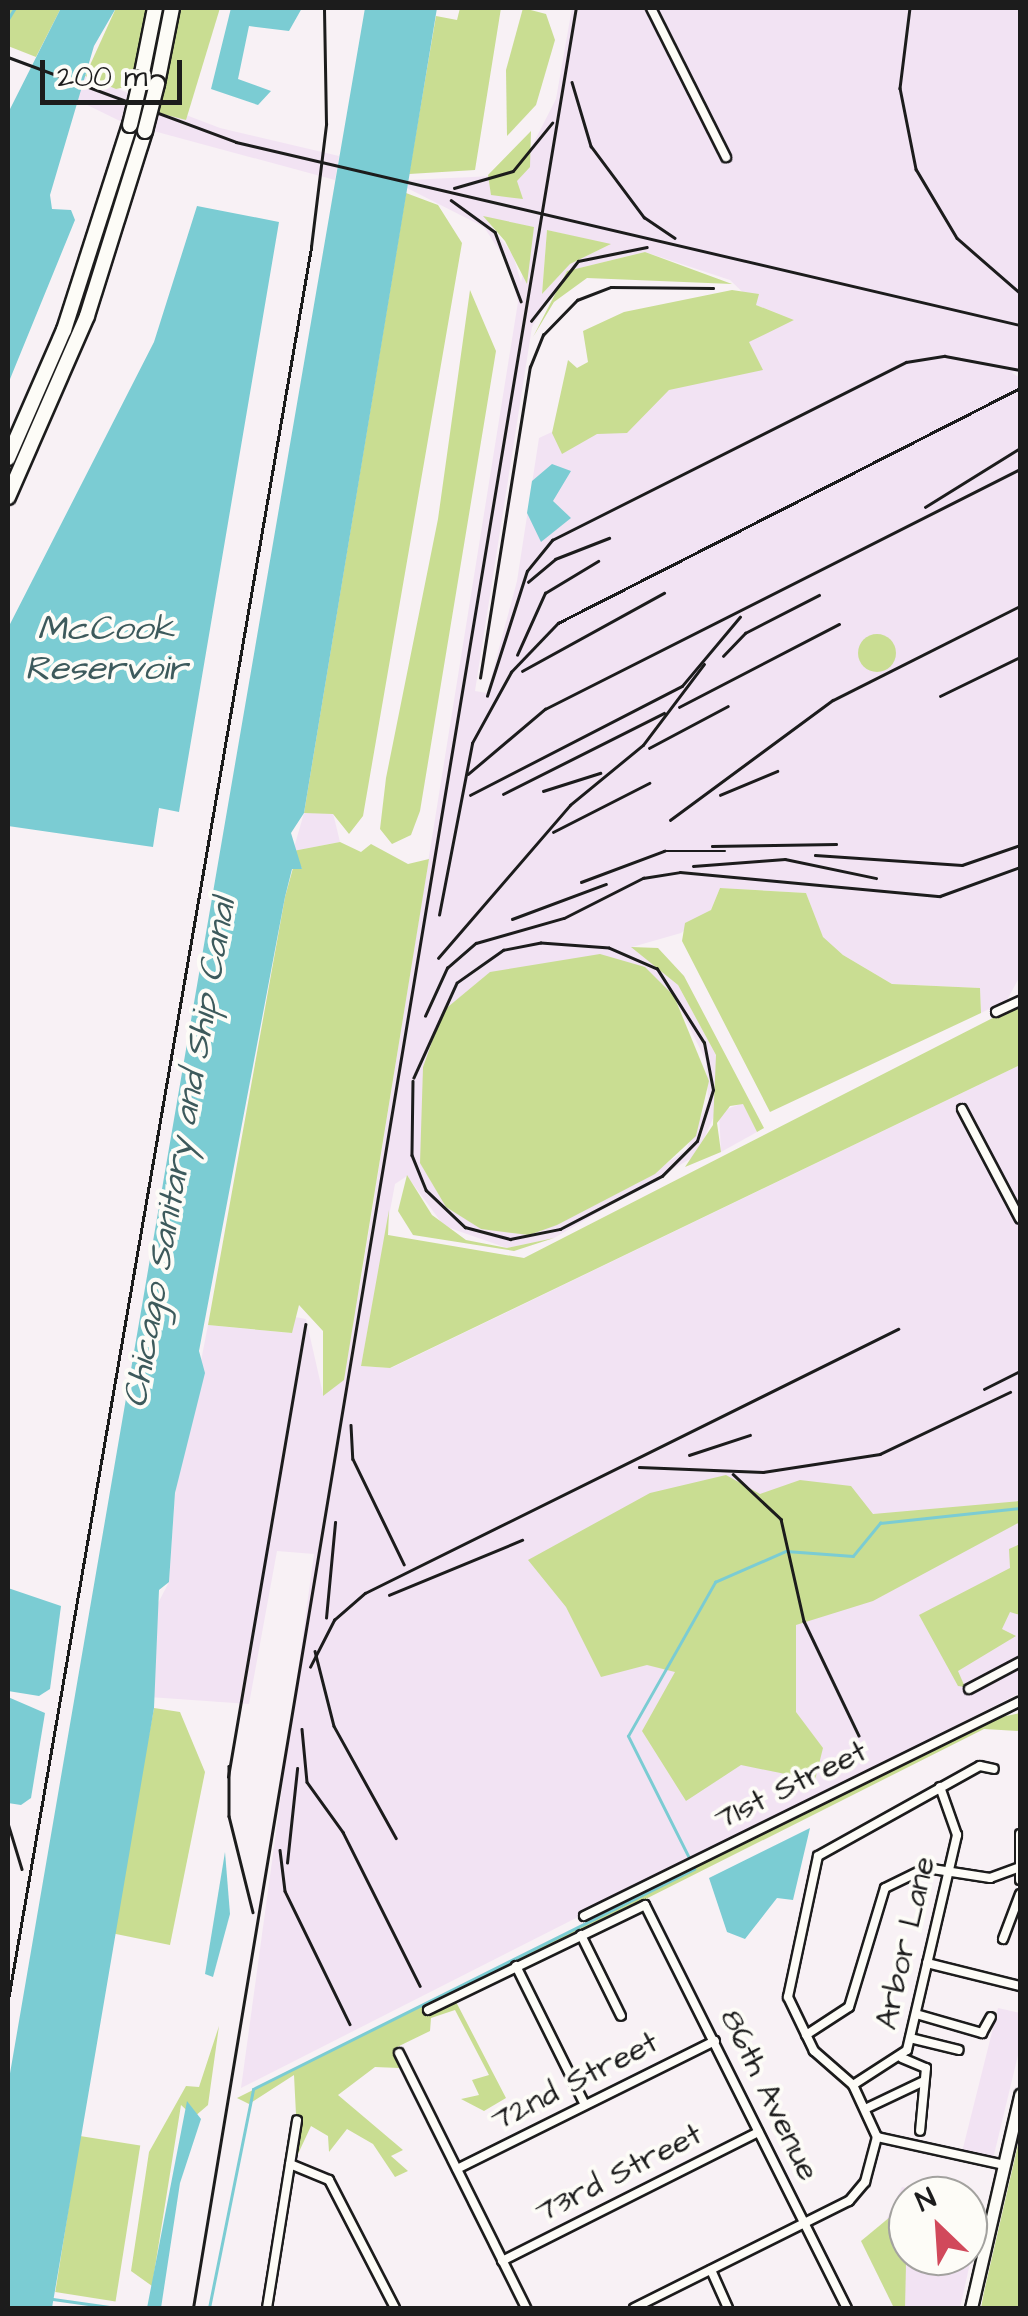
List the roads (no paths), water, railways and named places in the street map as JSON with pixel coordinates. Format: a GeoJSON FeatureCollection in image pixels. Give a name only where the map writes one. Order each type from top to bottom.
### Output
{"type":"FeatureCollection","features":[{"type":"Feature","properties":{"kind":"highway"},"geometry":{"type":"LineString","coordinates":[[8,458],[70,314],[130,125],[155,8]]}},
{"type":"Feature","properties":{"kind":"highway"},"geometry":{"type":"LineString","coordinates":[[8,498],[88,316],[146,132],[172,8]]}},
{"type":"Feature","properties":{"kind":"main road"},"geometry":{"type":"LineString","coordinates":[[970,2308],[1020,2095]]}},
{"type":"Feature","properties":{"kind":"street"},"geometry":{"type":"LineString","coordinates":[[651,8],[726,157]]}},
{"type":"Feature","properties":{"kind":"street"},"geometry":{"type":"LineString","coordinates":[[996,1012],[1020,1001]]}},
{"type":"Feature","properties":{"kind":"street"},"geometry":{"type":"LineString","coordinates":[[962,1108],[1020,1219]]}},
{"type":"Feature","properties":{"kind":"street"},"geometry":{"type":"LineString","coordinates":[[970,1689],[1020,1662]]}},
{"type":"Feature","properties":{"kind":"street","name":"71st Street"},"geometry":{"type":"LineString","coordinates":[[584,1916],[1020,1701]]}},
{"type":"Feature","properties":{"kind":"street"},"geometry":{"type":"LineString","coordinates":[[634,2308],[804,2223],[861,2188],[877,2137],[852,2085],[806,2034],[788,1986],[819,1853],[940,1787],[994,1769]]}},
{"type":"Feature","properties":{"kind":"street","name":"Arbor Lane"},"geometry":{"type":"LineString","coordinates":[[852,2085],[902,2058],[910,2038],[958,1826],[940,1787]]}},
{"type":"Feature","properties":{"kind":"street"},"geometry":{"type":"LineString","coordinates":[[1020,1834],[1020,1880]]}},
{"type":"Feature","properties":{"kind":"street"},"geometry":{"type":"LineString","coordinates":[[806,2034],[850,2007],[882,1890],[922,1869],[990,1878],[1018,1868]]}},
{"type":"Feature","properties":{"kind":"street"},"geometry":{"type":"LineString","coordinates":[[1003,1939],[1020,1894]]}},
{"type":"Feature","properties":{"kind":"street","name":"86th Avenue"},"geometry":{"type":"LineString","coordinates":[[581,1935],[644,1904],[847,2308]]}},
{"type":"Feature","properties":{"kind":"street"},"geometry":{"type":"LineString","coordinates":[[428,2010],[581,1935],[621,2016]]}},
{"type":"Feature","properties":{"kind":"street"},"geometry":{"type":"LineString","coordinates":[[927,1963],[1020,1986]]}},
{"type":"Feature","properties":{"kind":"street"},"geometry":{"type":"LineString","coordinates":[[516,1966],[585,2105]]}},
{"type":"Feature","properties":{"kind":"street"},"geometry":{"type":"LineString","coordinates":[[916,2014],[982,2032],[991,2017]]}},
{"type":"Feature","properties":{"kind":"street"},"geometry":{"type":"LineString","coordinates":[[910,2038],[959,2050]]}},
{"type":"Feature","properties":{"kind":"street","name":"72nd Street"},"geometry":{"type":"LineString","coordinates":[[458,2169],[715,2041]]}},
{"type":"Feature","properties":{"kind":"street"},"geometry":{"type":"LineString","coordinates":[[399,2053],[526,2308]]}},
{"type":"Feature","properties":{"kind":"street"},"geometry":{"type":"LineString","coordinates":[[902,2058],[926,2068],[920,2132]]}},
{"type":"Feature","properties":{"kind":"street"},"geometry":{"type":"LineString","coordinates":[[865,2109],[924,2081]]}},
{"type":"Feature","properties":{"kind":"street"},"geometry":{"type":"LineString","coordinates":[[266,2308],[297,2120]]}},
{"type":"Feature","properties":{"kind":"street","name":"73rd Street"},"geometry":{"type":"LineString","coordinates":[[502,2260],[758,2132]]}},
{"type":"Feature","properties":{"kind":"street"},"geometry":{"type":"LineString","coordinates":[[877,2137],[1004,2165]]}},
{"type":"Feature","properties":{"kind":"street"},"geometry":{"type":"LineString","coordinates":[[290,2164],[331,2182],[394,2308]]}},
{"type":"Feature","properties":{"kind":"street"},"geometry":{"type":"LineString","coordinates":[[711,2270],[728,2308]]}},
{"type":"Feature","properties":{"kind":"water"},"geometry":{"type":"Polygon","coordinates":[[[61,8],[116,8],[94,46],[50,195],[52,209],[71,210],[75,220],[8,384],[8,113],[61,8]]]}},
{"type":"Feature","properties":{"kind":"water"},"geometry":{"type":"Polygon","coordinates":[[[231,8],[302,8],[289,31],[249,26],[238,79],[271,91],[258,105],[211,89],[231,8]]]}},
{"type":"Feature","properties":{"kind":"water","name":"Chicago Sanitary and Ship Canal"},"geometry":{"type":"Polygon","coordinates":[[[365,8],[437,8],[304,813],[291,833],[302,869],[292,869],[285,897],[199,1351],[205,1373],[175,1493],[169,1582],[159,1590],[154,1708],[52,2308],[8,2308],[8,2085],[365,8]]]}},
{"type":"Feature","properties":{"kind":"water","name":"McCook Reservoir"},"geometry":{"type":"Polygon","coordinates":[[[197,206],[279,222],[179,812],[159,808],[153,847],[8,826],[8,628],[154,342],[197,206]]]}},
{"type":"Feature","properties":{"kind":"water"},"geometry":{"type":"Polygon","coordinates":[[[552,464],[571,471],[553,501],[571,518],[541,542],[527,513],[532,481],[552,464]]]}},
{"type":"Feature","properties":{"kind":"water"},"geometry":{"type":"Polygon","coordinates":[[[8,1588],[61,1606],[50,1689],[39,1696],[8,1691],[8,1588]]]}},
{"type":"Feature","properties":{"kind":"water"},"geometry":{"type":"Polygon","coordinates":[[[8,1697],[45,1713],[31,1798],[21,1805],[8,1803],[8,1697]]]}},
{"type":"Feature","properties":{"kind":"water"},"geometry":{"type":"Polygon","coordinates":[[[810,1828],[793,1900],[777,1898],[745,1939],[727,1932],[709,1878],[810,1828]]]}},
{"type":"Feature","properties":{"kind":"water"},"geometry":{"type":"Polygon","coordinates":[[[225,1852],[230,1914],[213,1977],[205,1974],[225,1852]]]}},
{"type":"Feature","properties":{"kind":"water"},"geometry":{"type":"Polygon","coordinates":[[[187,2101],[201,2119],[180,2183],[161,2308],[147,2308],[187,2101]]]}},
{"type":"Feature","properties":{"kind":"waterway"},"geometry":{"type":"LineString","coordinates":[[8,19],[15,8]]}},
{"type":"Feature","properties":{"kind":"waterway"},"geometry":{"type":"LineString","coordinates":[[689,1858],[628,1736],[715,1582],[786,1551],[853,1556],[880,1523],[1020,1508]]}},
{"type":"Feature","properties":{"kind":"waterway"},"geometry":{"type":"LineString","coordinates":[[209,2308],[253,2089],[694,1869]]}},
{"type":"Feature","properties":{"kind":"waterway"},"geometry":{"type":"LineString","coordinates":[[53,2299],[116,2308]]}},
{"type":"Feature","properties":{"kind":"railway"},"geometry":{"type":"LineString","coordinates":[[8,2000],[311,247],[326,124],[324,8]]}},
{"type":"Feature","properties":{"kind":"railway"},"geometry":{"type":"LineString","coordinates":[[193,2308],[576,8]]}},
{"type":"Feature","properties":{"kind":"railway"},"geometry":{"type":"LineString","coordinates":[[910,8],[900,88],[916,169],[957,238],[1020,293]]}},
{"type":"Feature","properties":{"kind":"railway"},"geometry":{"type":"LineString","coordinates":[[8,57],[236,142],[1020,325]]}},
{"type":"Feature","properties":{"kind":"railway"},"geometry":{"type":"LineString","coordinates":[[572,82],[591,146],[644,217],[675,238]]}},
{"type":"Feature","properties":{"kind":"railway"},"geometry":{"type":"LineString","coordinates":[[454,188],[513,171],[552,123]]}},
{"type":"Feature","properties":{"kind":"railway"},"geometry":{"type":"LineString","coordinates":[[451,200],[495,232],[521,301]]}},
{"type":"Feature","properties":{"kind":"railway"},"geometry":{"type":"LineString","coordinates":[[531,321],[578,261],[647,247]]}},
{"type":"Feature","properties":{"kind":"railway"},"geometry":{"type":"LineString","coordinates":[[480,678],[530,367],[543,335],[577,300],[611,287],[713,288]]}},
{"type":"Feature","properties":{"kind":"railway"},"geometry":{"type":"LineString","coordinates":[[487,696],[527,571],[552,540],[906,362],[945,356],[1020,370]]}},
{"type":"Feature","properties":{"kind":"railway"},"geometry":{"type":"LineString","coordinates":[[439,915],[472,743],[511,672],[558,623],[1020,388]]}},
{"type":"Feature","properties":{"kind":"railway"},"geometry":{"type":"LineString","coordinates":[[925,507],[1020,448]]}},
{"type":"Feature","properties":{"kind":"railway"},"geometry":{"type":"LineString","coordinates":[[468,774],[545,709],[1020,469]]}},
{"type":"Feature","properties":{"kind":"railway"},"geometry":{"type":"LineString","coordinates":[[528,582],[555,559],[609,538]]}},
{"type":"Feature","properties":{"kind":"railway"},"geometry":{"type":"LineString","coordinates":[[517,655],[545,593],[598,561]]}},
{"type":"Feature","properties":{"kind":"railway"},"geometry":{"type":"LineString","coordinates":[[522,671],[664,593]]}},
{"type":"Feature","properties":{"kind":"railway"},"geometry":{"type":"LineString","coordinates":[[723,656],[745,633],[819,595]]}},
{"type":"Feature","properties":{"kind":"railway"},"geometry":{"type":"LineString","coordinates":[[670,820],[833,700],[1020,606]]}},
{"type":"Feature","properties":{"kind":"railway"},"geometry":{"type":"LineString","coordinates":[[470,795],[682,686],[740,617]]}},
{"type":"Feature","properties":{"kind":"railway"},"geometry":{"type":"LineString","coordinates":[[679,707],[839,624]]}},
{"type":"Feature","properties":{"kind":"railway"},"geometry":{"type":"LineString","coordinates":[[940,696],[1020,657]]}},
{"type":"Feature","properties":{"kind":"railway"},"geometry":{"type":"LineString","coordinates":[[438,958],[570,805],[643,745],[704,664]]}},
{"type":"Feature","properties":{"kind":"railway"},"geometry":{"type":"LineString","coordinates":[[649,748],[728,706]]}},
{"type":"Feature","properties":{"kind":"railway"},"geometry":{"type":"LineString","coordinates":[[503,794],[664,713]]}},
{"type":"Feature","properties":{"kind":"railway"},"geometry":{"type":"LineString","coordinates":[[720,795],[777,771]]}},
{"type":"Feature","properties":{"kind":"railway"},"geometry":{"type":"LineString","coordinates":[[543,791],[600,773]]}},
{"type":"Feature","properties":{"kind":"railway"},"geometry":{"type":"LineString","coordinates":[[553,832],[649,783]]}},
{"type":"Feature","properties":{"kind":"railway"},"geometry":{"type":"LineString","coordinates":[[712,846],[836,844]]}},
{"type":"Feature","properties":{"kind":"railway"},"geometry":{"type":"LineString","coordinates":[[815,855],[962,865],[1020,845]]}},
{"type":"Feature","properties":{"kind":"railway"},"geometry":{"type":"LineString","coordinates":[[581,882],[664,851],[725,851]]}},
{"type":"Feature","properties":{"kind":"railway"},"geometry":{"type":"LineString","coordinates":[[693,866],[785,859],[876,878]]}},
{"type":"Feature","properties":{"kind":"railway"},"geometry":{"type":"LineString","coordinates":[[425,1016],[447,968],[476,943],[564,918],[643,878],[680,872],[940,896],[1020,867]]}},
{"type":"Feature","properties":{"kind":"railway"},"geometry":{"type":"LineString","coordinates":[[512,919],[606,884]]}},
{"type":"Feature","properties":{"kind":"railway"},"geometry":{"type":"LineString","coordinates":[[413,1081],[412,1155],[426,1190],[465,1227],[510,1239],[560,1229],[662,1176],[697,1141],[713,1090],[704,1043],[657,969],[609,948],[541,943],[504,950],[457,983],[414,1078]]}},
{"type":"Feature","properties":{"kind":"railway"},"geometry":{"type":"LineString","coordinates":[[228,1777],[305,1325]]}},
{"type":"Feature","properties":{"kind":"railway"},"geometry":{"type":"LineString","coordinates":[[310,1667],[334,1620],[365,1593],[898,1329]]}},
{"type":"Feature","properties":{"kind":"railway"},"geometry":{"type":"LineString","coordinates":[[984,1389],[1020,1371]]}},
{"type":"Feature","properties":{"kind":"railway"},"geometry":{"type":"LineString","coordinates":[[639,1467],[763,1472],[880,1454],[1010,1392]]}},
{"type":"Feature","properties":{"kind":"railway"},"geometry":{"type":"LineString","coordinates":[[351,1425],[353,1459],[404,1564]]}},
{"type":"Feature","properties":{"kind":"railway"},"geometry":{"type":"LineString","coordinates":[[689,1455],[750,1435]]}},
{"type":"Feature","properties":{"kind":"railway"},"geometry":{"type":"LineString","coordinates":[[733,1474],[781,1519],[804,1621],[859,1736]]}},
{"type":"Feature","properties":{"kind":"railway"},"geometry":{"type":"LineString","coordinates":[[326,1618],[335,1522]]}},
{"type":"Feature","properties":{"kind":"railway"},"geometry":{"type":"LineString","coordinates":[[389,1595],[522,1540]]}},
{"type":"Feature","properties":{"kind":"railway"},"geometry":{"type":"LineString","coordinates":[[315,1651],[334,1726],[396,1838]]}},
{"type":"Feature","properties":{"kind":"railway"},"geometry":{"type":"LineString","coordinates":[[302,1729],[307,1782],[343,1832],[420,1986]]}},
{"type":"Feature","properties":{"kind":"railway"},"geometry":{"type":"LineString","coordinates":[[229,1766],[229,1816],[253,1912]]}},
{"type":"Feature","properties":{"kind":"railway"},"geometry":{"type":"LineString","coordinates":[[287,1863],[297,1769]]}},
{"type":"Feature","properties":{"kind":"railway"},"geometry":{"type":"LineString","coordinates":[[8,1823],[22,1869]]}},
{"type":"Feature","properties":{"kind":"railway"},"geometry":{"type":"LineString","coordinates":[[280,1850],[285,1891],[350,2024]]}}]}
